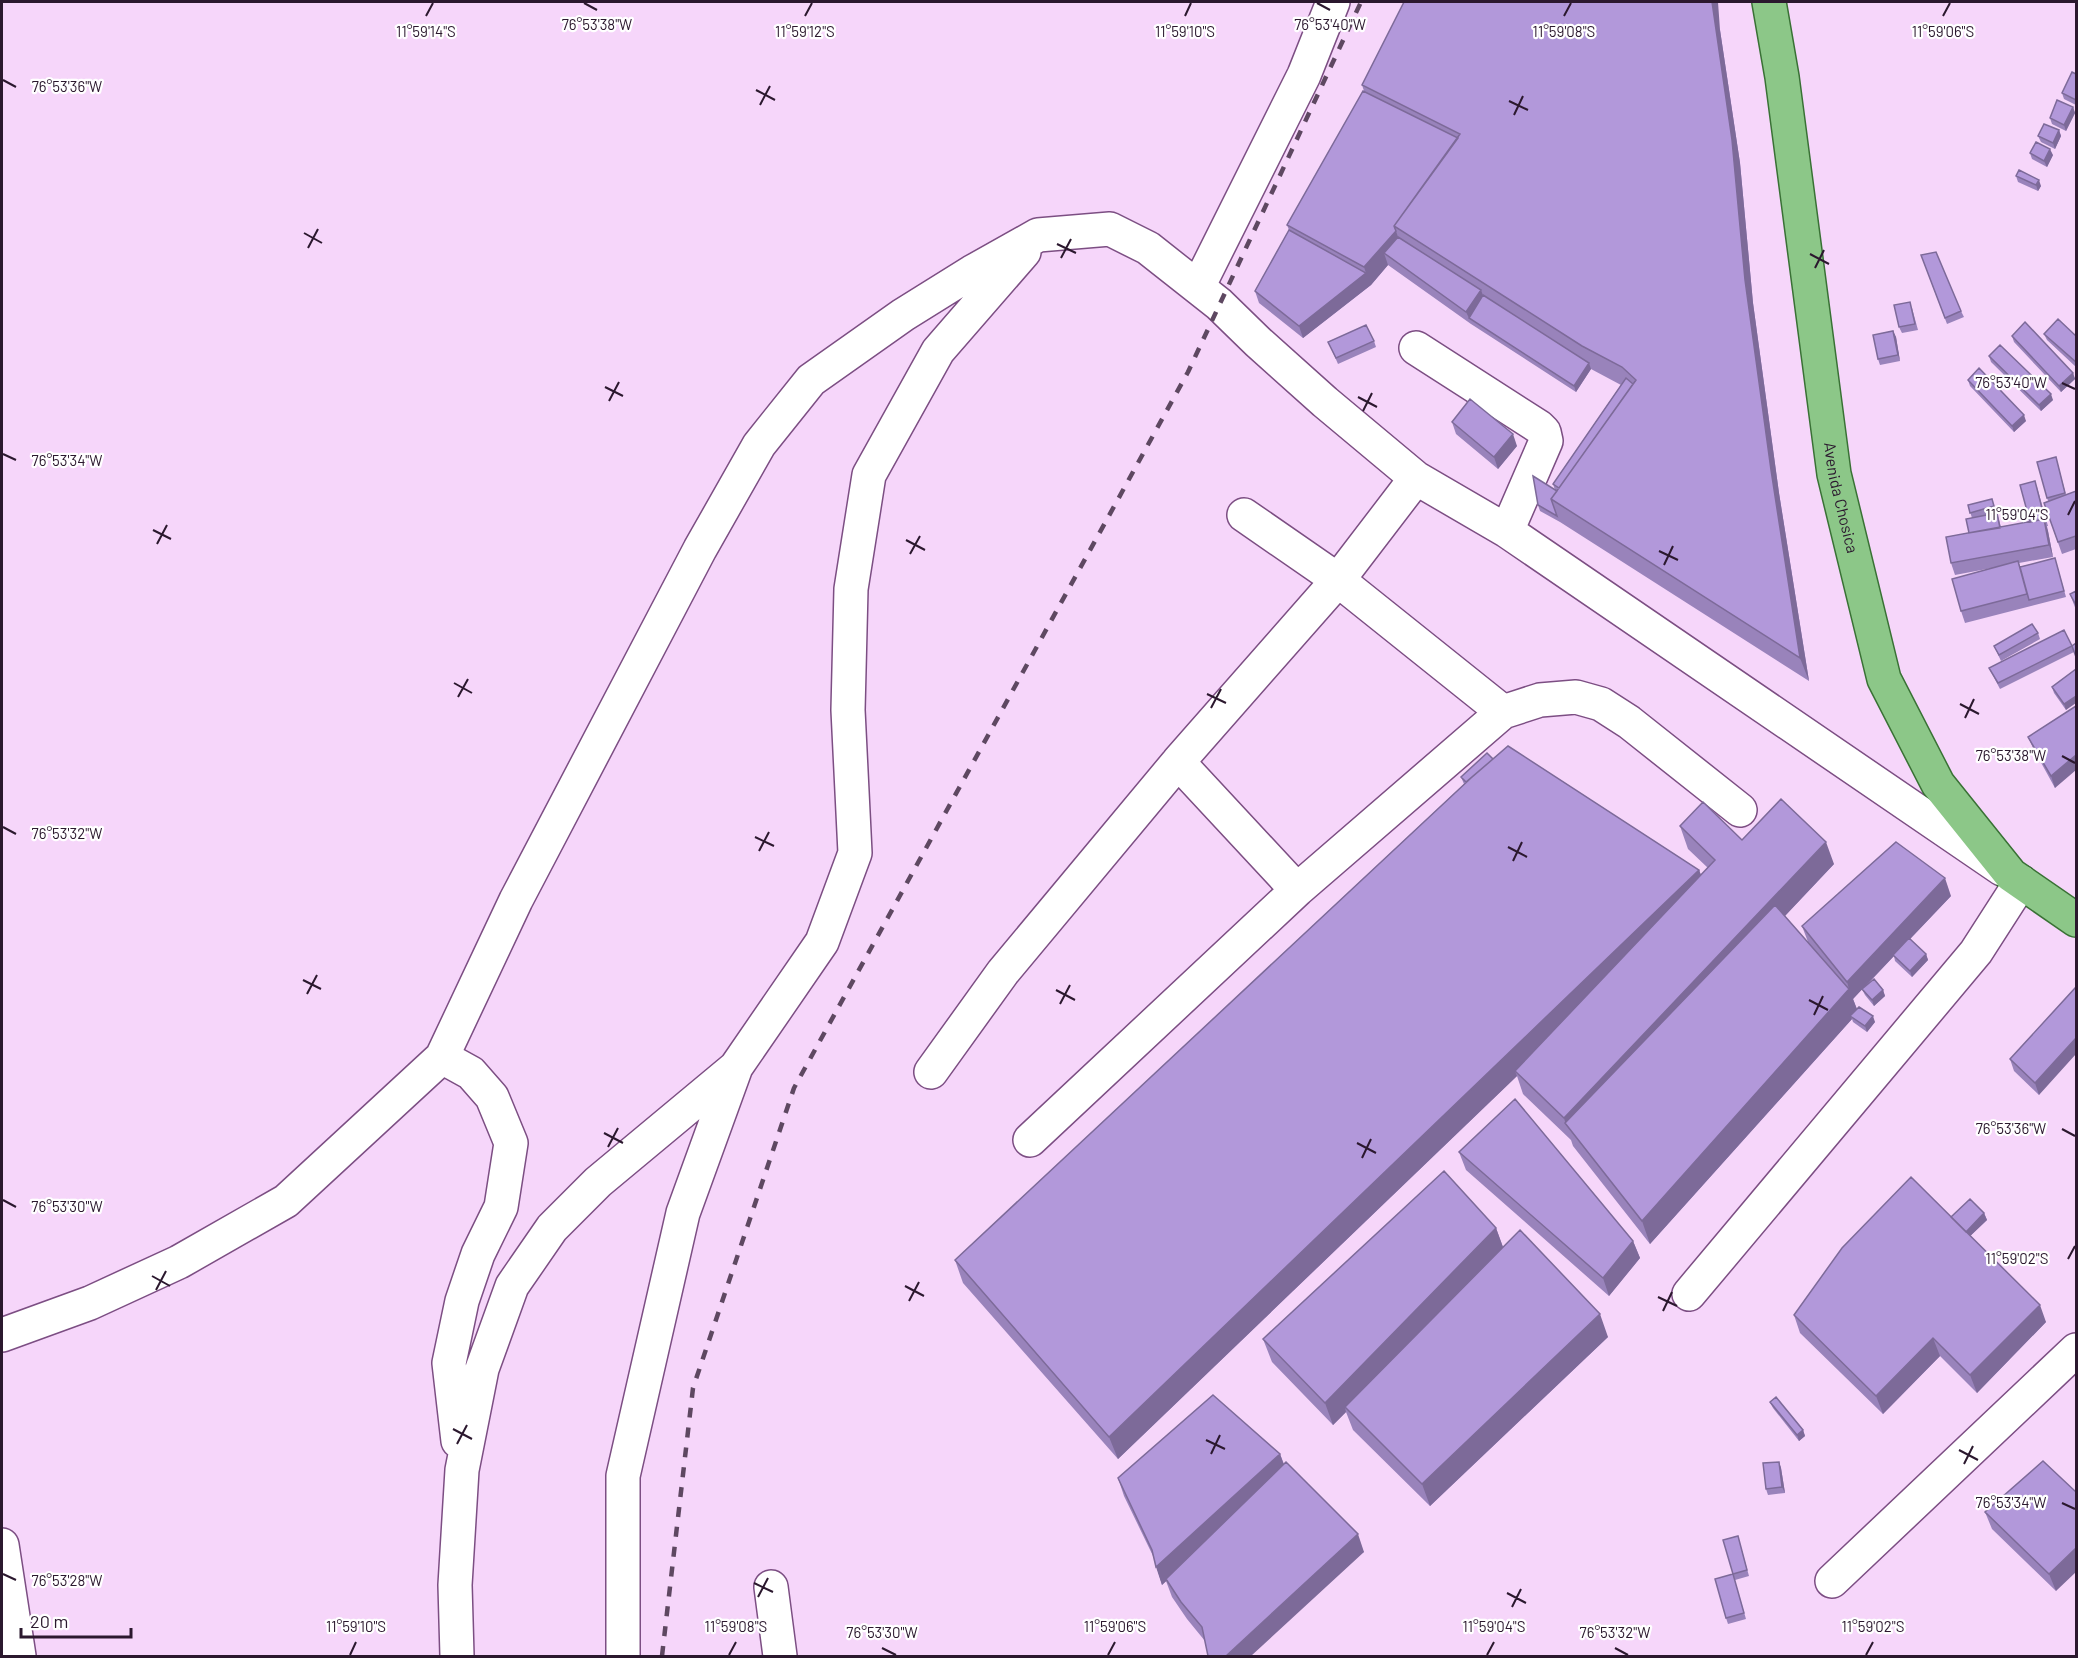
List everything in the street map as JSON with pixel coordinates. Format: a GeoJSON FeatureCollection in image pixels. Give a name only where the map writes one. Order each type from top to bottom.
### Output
{"type":"FeatureCollection","features":[{"type":"Feature","properties":{"kind":"main road","name":"Avenida Chosica"},"geometry":{"type":"LineString","coordinates":[[1769,2],[1782,77],[1834,474],[1884,679],[1938,784],[2016,879],[2076,920]]}},
{"type":"Feature","properties":{"kind":"street"},"geometry":{"type":"LineString","coordinates":[[1209,296],[1333,2]]}},
{"type":"Feature","properties":{"kind":"street"},"geometry":{"type":"LineString","coordinates":[[2,1335],[90,1303],[180,1262],[286,1201],[442,1057],[516,900],[700,549],[759,445],[811,380],[903,315],[972,272],[1038,235],[1110,229],[1148,248],[1209,296],[1325,402],[1416,478],[1507,531],[2016,879],[1976,952],[1689,1294]]}},
{"type":"Feature","properties":{"kind":"street"},"geometry":{"type":"LineString","coordinates":[[623,1656],[623,1476],[683,1213],[736,1067],[822,942],[855,853],[848,710],[851,589],[869,475],[938,351],[1038,235]]}},
{"type":"Feature","properties":{"kind":"street"},"geometry":{"type":"LineString","coordinates":[[1416,348],[1544,432],[1546,441],[1507,531]]}},
{"type":"Feature","properties":{"kind":"street"},"geometry":{"type":"LineString","coordinates":[[931,1072],[1003,972],[1178,762],[1338,580],[1416,478]]}},
{"type":"Feature","properties":{"kind":"street"},"geometry":{"type":"LineString","coordinates":[[1244,515],[1338,580],[1503,712]]}},
{"type":"Feature","properties":{"kind":"street"},"geometry":{"type":"LineString","coordinates":[[1030,1140],[1297,890],[1503,712],[1540,700],[1576,697],[1601,704],[1629,722],[1740,810]]}},
{"type":"Feature","properties":{"kind":"street"},"geometry":{"type":"LineString","coordinates":[[1178,762],[1297,890]]}},
{"type":"Feature","properties":{"kind":"street"},"geometry":{"type":"LineString","coordinates":[[442,1057],[471,1073],[492,1096],[512,1143],[501,1207],[478,1254],[462,1301],[449,1364],[462,1470]]}},
{"type":"Feature","properties":{"kind":"street"},"geometry":{"type":"LineString","coordinates":[[457,1656],[455,1586],[462,1470],[482,1369],[512,1286],[552,1228],[598,1182],[736,1067]]}},
{"type":"Feature","properties":{"kind":"street"},"geometry":{"type":"LineString","coordinates":[[1832,1581],[2076,1350]]}},
{"type":"Feature","properties":{"kind":"street"},"geometry":{"type":"LineString","coordinates":[[2,1545],[19,1656]]}},
{"type":"Feature","properties":{"kind":"street"},"geometry":{"type":"LineString","coordinates":[[771,1587],[780,1656]]}},
{"type":"Feature","properties":{"kind":"building"},"geometry":{"type":"Polygon","coordinates":[[[1404,2],[1712,2],[1732,140],[1745,280],[1800,658],[1551,499],[1636,380],[1622,367],[1582,346],[1394,226],[1460,134],[1362,85],[1404,2]]]}},
{"type":"Feature","properties":{"kind":"building"},"geometry":{"type":"Polygon","coordinates":[[[2072,72],[2076,74],[2076,100],[2062,93],[2072,72]]]}},
{"type":"Feature","properties":{"kind":"building"},"geometry":{"type":"Polygon","coordinates":[[[1363,91],[1458,138],[1394,226],[1396,231],[1364,267],[1287,225],[1363,91]]]}},
{"type":"Feature","properties":{"kind":"building"},"geometry":{"type":"Polygon","coordinates":[[[2057,100],[2073,107],[2064,125],[2050,118],[2057,100]]]}},
{"type":"Feature","properties":{"kind":"building"},"geometry":{"type":"Polygon","coordinates":[[[2044,124],[2059,130],[2053,143],[2038,136],[2044,124]]]}},
{"type":"Feature","properties":{"kind":"building"},"geometry":{"type":"Polygon","coordinates":[[[2036,142],[2050,149],[2044,161],[2030,153],[2036,142]]]}},
{"type":"Feature","properties":{"kind":"building"},"geometry":{"type":"Polygon","coordinates":[[[2019,170],[2039,180],[2036,185],[2016,176],[2019,170]]]}},
{"type":"Feature","properties":{"kind":"building"},"geometry":{"type":"Polygon","coordinates":[[[1289,230],[1366,273],[1299,326],[1255,291],[1289,230]]]}},
{"type":"Feature","properties":{"kind":"building"},"geometry":{"type":"Polygon","coordinates":[[[1398,237],[1481,290],[1466,312],[1384,253],[1398,237]]]}},
{"type":"Feature","properties":{"kind":"building"},"geometry":{"type":"Polygon","coordinates":[[[1936,252],[1961,311],[1945,318],[1921,255],[1936,252]]]}},
{"type":"Feature","properties":{"kind":"building"},"geometry":{"type":"Polygon","coordinates":[[[1483,295],[1589,363],[1574,386],[1469,318],[1483,295]]]}},
{"type":"Feature","properties":{"kind":"building"},"geometry":{"type":"Polygon","coordinates":[[[1910,302],[1915,324],[1899,327],[1894,305],[1910,302]]]}},
{"type":"Feature","properties":{"kind":"building"},"geometry":{"type":"Polygon","coordinates":[[[2058,319],[2076,336],[2076,362],[2044,334],[2058,319]]]}},
{"type":"Feature","properties":{"kind":"building"},"geometry":{"type":"Polygon","coordinates":[[[2025,322],[2073,373],[2059,386],[2012,336],[2025,322]]]}},
{"type":"Feature","properties":{"kind":"building"},"geometry":{"type":"Polygon","coordinates":[[[1366,325],[1374,341],[1336,358],[1328,342],[1366,325]]]}},
{"type":"Feature","properties":{"kind":"building"},"geometry":{"type":"Polygon","coordinates":[[[1893,331],[1898,355],[1878,359],[1873,335],[1893,331]]]}},
{"type":"Feature","properties":{"kind":"building"},"geometry":{"type":"Polygon","coordinates":[[[2000,345],[2051,394],[2039,405],[1989,356],[2000,345]]]}},
{"type":"Feature","properties":{"kind":"building"},"geometry":{"type":"Polygon","coordinates":[[[1979,368],[2024,415],[2012,426],[1968,380],[1979,368]]]}},
{"type":"Feature","properties":{"kind":"building"},"geometry":{"type":"Polygon","coordinates":[[[1626,378],[1633,384],[1559,488],[1553,484],[1626,378]]]}},
{"type":"Feature","properties":{"kind":"building"},"geometry":{"type":"Polygon","coordinates":[[[1470,399],[1513,434],[1494,457],[1452,422],[1470,399]]]}},
{"type":"Feature","properties":{"kind":"building"},"geometry":{"type":"Polygon","coordinates":[[[2056,457],[2065,493],[2047,498],[2037,462],[2056,457]]]}},
{"type":"Feature","properties":{"kind":"building"},"geometry":{"type":"Polygon","coordinates":[[[1533,476],[1557,491],[1551,499],[1557,516],[1538,505],[1533,476]]]}},
{"type":"Feature","properties":{"kind":"building"},"geometry":{"type":"Polygon","coordinates":[[[2035,481],[2045,520],[2030,522],[2020,485],[2035,481]]]}},
{"type":"Feature","properties":{"kind":"building"},"geometry":{"type":"Polygon","coordinates":[[[2076,491],[2076,536],[2058,542],[2044,503],[2076,491]]]}},
{"type":"Feature","properties":{"kind":"building"},"geometry":{"type":"Polygon","coordinates":[[[1992,499],[1994,506],[1970,513],[1968,505],[1992,499]]]}},
{"type":"Feature","properties":{"kind":"building"},"geometry":{"type":"Polygon","coordinates":[[[1997,513],[2000,528],[1969,533],[1966,519],[1997,513]]]}},
{"type":"Feature","properties":{"kind":"building"},"geometry":{"type":"Polygon","coordinates":[[[2044,519],[2049,545],[1951,563],[1946,537],[2044,519]]]}},
{"type":"Feature","properties":{"kind":"building"},"geometry":{"type":"Polygon","coordinates":[[[2055,558],[2064,591],[2029,600],[2020,567],[2055,558]]]}},
{"type":"Feature","properties":{"kind":"building"},"geometry":{"type":"Polygon","coordinates":[[[2018,561],[2027,594],[1961,611],[1952,579],[2018,561]]]}},
{"type":"Feature","properties":{"kind":"building"},"geometry":{"type":"Polygon","coordinates":[[[2076,591],[2076,605],[2070,594],[2076,591]]]}},
{"type":"Feature","properties":{"kind":"building"},"geometry":{"type":"Polygon","coordinates":[[[2032,624],[2038,633],[1999,655],[1994,646],[2032,624]]]}},
{"type":"Feature","properties":{"kind":"building"},"geometry":{"type":"Polygon","coordinates":[[[2064,630],[2072,646],[1998,683],[1989,668],[2064,630]]]}},
{"type":"Feature","properties":{"kind":"building"},"geometry":{"type":"Polygon","coordinates":[[[2076,643],[2076,657],[2072,646],[2076,643]]]}},
{"type":"Feature","properties":{"kind":"building"},"geometry":{"type":"Polygon","coordinates":[[[2076,669],[2076,696],[2064,704],[2052,687],[2076,669]]]}},
{"type":"Feature","properties":{"kind":"building"},"geometry":{"type":"Polygon","coordinates":[[[2076,706],[2076,755],[2051,776],[2028,737],[2076,706]]]}},
{"type":"Feature","properties":{"kind":"building"},"geometry":{"type":"Polygon","coordinates":[[[1508,746],[1699,870],[1109,1437],[955,1260],[1508,746]]]}},
{"type":"Feature","properties":{"kind":"building"},"geometry":{"type":"Polygon","coordinates":[[[1487,753],[1493,759],[1466,782],[1461,777],[1487,753]]]}},
{"type":"Feature","properties":{"kind":"building"},"geometry":{"type":"Polygon","coordinates":[[[1781,799],[1826,842],[1564,1118],[1515,1071],[1715,860],[1680,826],[1703,802],[1742,840],[1781,799]]]}},
{"type":"Feature","properties":{"kind":"building"},"geometry":{"type":"Polygon","coordinates":[[[1896,842],[1945,878],[1847,982],[1802,926],[1896,842]]]}},
{"type":"Feature","properties":{"kind":"building"},"geometry":{"type":"Polygon","coordinates":[[[1775,905],[1849,989],[1642,1221],[1565,1123],[1775,905]]]}},
{"type":"Feature","properties":{"kind":"building"},"geometry":{"type":"Polygon","coordinates":[[[1909,938],[1926,954],[1910,971],[1893,955],[1909,938]]]}},
{"type":"Feature","properties":{"kind":"building"},"geometry":{"type":"Polygon","coordinates":[[[1874,979],[1883,990],[1872,1000],[1862,989],[1874,979]]]}},
{"type":"Feature","properties":{"kind":"building"},"geometry":{"type":"Polygon","coordinates":[[[2076,987],[2076,1038],[2035,1083],[2010,1059],[2076,987]]]}},
{"type":"Feature","properties":{"kind":"building"},"geometry":{"type":"Polygon","coordinates":[[[1859,1007],[1873,1016],[1865,1026],[1850,1016],[1859,1007]]]}},
{"type":"Feature","properties":{"kind":"building"},"geometry":{"type":"Polygon","coordinates":[[[1515,1099],[1633,1241],[1603,1278],[1459,1152],[1515,1099]]]}},
{"type":"Feature","properties":{"kind":"building"},"geometry":{"type":"Polygon","coordinates":[[[1444,1171],[1496,1228],[1325,1403],[1263,1339],[1444,1171]]]}},
{"type":"Feature","properties":{"kind":"building"},"geometry":{"type":"Polygon","coordinates":[[[1911,1177],[2040,1305],[1970,1375],[1933,1338],[1876,1396],[1794,1315],[1842,1248],[1911,1177]]]}},
{"type":"Feature","properties":{"kind":"building"},"geometry":{"type":"Polygon","coordinates":[[[1970,1199],[1984,1213],[1966,1232],[1951,1217],[1970,1199]]]}},
{"type":"Feature","properties":{"kind":"building"},"geometry":{"type":"Polygon","coordinates":[[[1520,1230],[1600,1314],[1422,1484],[1345,1407],[1520,1230]]]}},
{"type":"Feature","properties":{"kind":"building"},"geometry":{"type":"Polygon","coordinates":[[[1213,1395],[1280,1454],[1156,1567],[1152,1550],[1118,1478],[1213,1395]]]}},
{"type":"Feature","properties":{"kind":"building"},"geometry":{"type":"Polygon","coordinates":[[[1776,1397],[1803,1430],[1797,1435],[1770,1402],[1776,1397]]]}},
{"type":"Feature","properties":{"kind":"building"},"geometry":{"type":"Polygon","coordinates":[[[2043,1461],[2076,1492],[2076,1548],[2049,1574],[1985,1512],[2043,1461]]]}},
{"type":"Feature","properties":{"kind":"building"},"geometry":{"type":"Polygon","coordinates":[[[1286,1462],[1358,1534],[1226,1656],[1208,1656],[1202,1627],[1166,1579],[1286,1462]]]}},
{"type":"Feature","properties":{"kind":"building"},"geometry":{"type":"Polygon","coordinates":[[[1779,1462],[1782,1487],[1766,1489],[1763,1463],[1779,1462]]]}},
{"type":"Feature","properties":{"kind":"building"},"geometry":{"type":"Polygon","coordinates":[[[1738,1536],[1747,1570],[1733,1574],[1723,1540],[1738,1536]]]}},
{"type":"Feature","properties":{"kind":"building"},"geometry":{"type":"Polygon","coordinates":[[[1733,1574],[1744,1613],[1726,1618],[1715,1579],[1733,1574]]]}},
{"type":"Feature","properties":{"kind":"railway"},"geometry":{"type":"LineString","coordinates":[[662,1656],[693,1388],[794,1088],[1188,372],[1361,2]]}}]}
